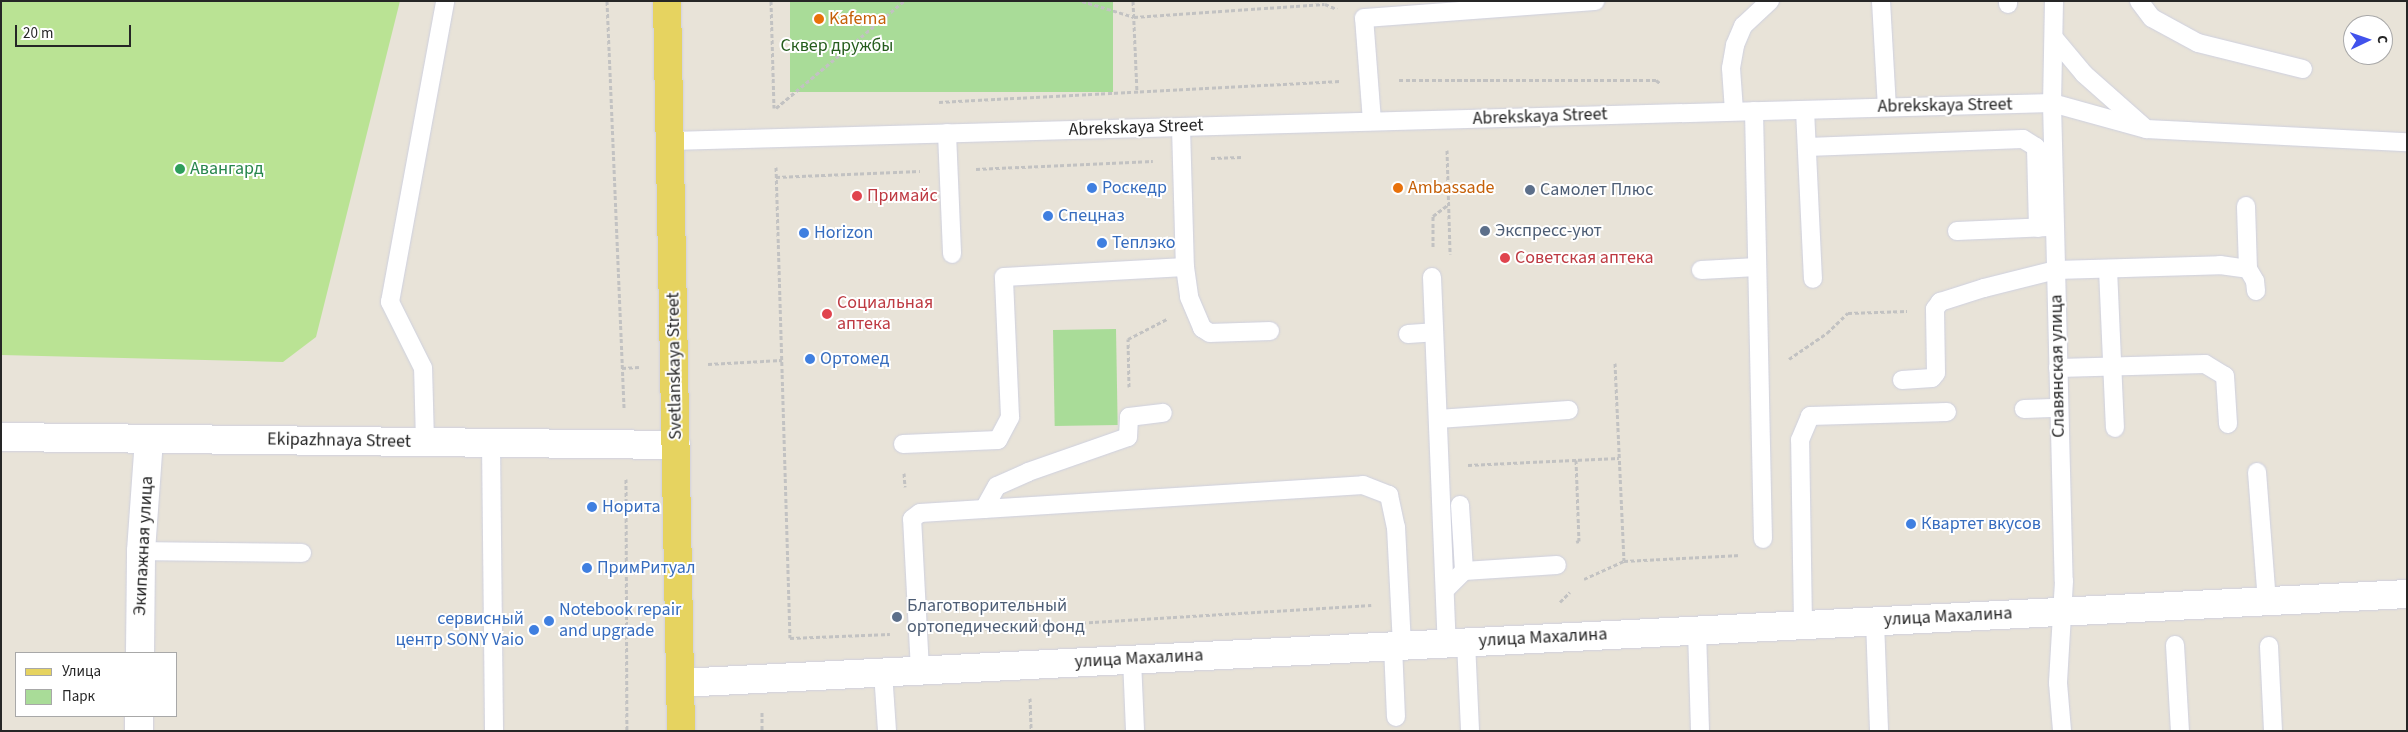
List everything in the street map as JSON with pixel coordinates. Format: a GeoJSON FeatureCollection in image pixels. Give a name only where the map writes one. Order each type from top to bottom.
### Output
{"type":"FeatureCollection","features":[{"type":"Feature","properties":{"kind":"main road","name":"Svetlanskaya Street"},"geometry":{"type":"LineString","coordinates":[[667,1],[681,731]]}},
{"type":"Feature","properties":{"kind":"street","name":"Ekipazhnaya Street"},"geometry":{"type":"LineString","coordinates":[[1,437],[676,445]]}},
{"type":"Feature","properties":{"kind":"street","name":"Экипажная улица"},"geometry":{"type":"LineString","coordinates":[[140,652],[141,551],[149,439]]}},
{"type":"Feature","properties":{"kind":"street","name":"улица Махалина"},"geometry":{"type":"LineString","coordinates":[[680,683],[2407,594]]}},
{"type":"Feature","properties":{"kind":"street"},"geometry":{"type":"LineString","coordinates":[[139,717],[139,731]]}},
{"type":"Feature","properties":{"kind":"lane"},"geometry":{"type":"LineString","coordinates":[[425,442],[423,368],[390,302],[445,1]]}},
{"type":"Feature","properties":{"kind":"lane"},"geometry":{"type":"LineString","coordinates":[[1372,122],[1367,80],[1364,18],[1595,1]]}},
{"type":"Feature","properties":{"kind":"lane"},"geometry":{"type":"LineString","coordinates":[[1734,112],[1731,68],[1735,45],[1743,26],[1770,1]]}},
{"type":"Feature","properties":{"kind":"lane"},"geometry":{"type":"LineString","coordinates":[[1881,1],[1887,107]]}},
{"type":"Feature","properties":{"kind":"lane","name":"Славянская улица"},"geometry":{"type":"LineString","coordinates":[[2054,1],[2052,103],[2046,228],[2056,270],[2062,611],[2058,683],[2062,731]]}},
{"type":"Feature","properties":{"kind":"lane"},"geometry":{"type":"LineString","coordinates":[[2139,1],[2152,18],[2198,43],[2303,69]]}},
{"type":"Feature","properties":{"kind":"lane"},"geometry":{"type":"LineString","coordinates":[[2054,38],[2084,74],[2146,129]]}},
{"type":"Feature","properties":{"kind":"lane","name":"Abrekskaya Street"},"geometry":{"type":"LineString","coordinates":[[670,141],[2052,103],[2146,129],[2407,142]]}},
{"type":"Feature","properties":{"kind":"lane"},"geometry":{"type":"LineString","coordinates":[[1805,110],[1813,279]]}},
{"type":"Feature","properties":{"kind":"lane"},"geometry":{"type":"LineString","coordinates":[[1754,111],[1763,539]]}},
{"type":"Feature","properties":{"kind":"lane"},"geometry":{"type":"LineString","coordinates":[[1181,127],[1186,275],[1202,328],[1210,333],[1270,331]]}},
{"type":"Feature","properties":{"kind":"lane"},"geometry":{"type":"LineString","coordinates":[[947,133],[952,254]]}},
{"type":"Feature","properties":{"kind":"lane"},"geometry":{"type":"LineString","coordinates":[[1807,147],[2023,139],[2036,147],[2046,228],[1957,231]]}},
{"type":"Feature","properties":{"kind":"lane"},"geometry":{"type":"LineString","coordinates":[[2246,206],[2248,269],[2255,281],[2256,291]]}},
{"type":"Feature","properties":{"kind":"lane"},"geometry":{"type":"LineString","coordinates":[[1902,380],[1932,378],[1936,373],[1935,309],[1950,296],[2056,270],[2220,265],[2248,269]]}},
{"type":"Feature","properties":{"kind":"lane"},"geometry":{"type":"LineString","coordinates":[[1701,270],[1757,267]]}},
{"type":"Feature","properties":{"kind":"lane"},"geometry":{"type":"LineString","coordinates":[[2108,269],[2115,428]]}},
{"type":"Feature","properties":{"kind":"lane"},"geometry":{"type":"LineString","coordinates":[[903,444],[998,440],[1010,417],[998,277],[1186,275]]}},
{"type":"Feature","properties":{"kind":"lane"},"geometry":{"type":"LineString","coordinates":[[1432,277],[1445,590],[1457,643],[1470,731]]}},
{"type":"Feature","properties":{"kind":"lane"},"geometry":{"type":"LineString","coordinates":[[1408,334],[1434,332]]}},
{"type":"Feature","properties":{"kind":"lane"},"geometry":{"type":"LineString","coordinates":[[2058,368],[2205,364],[2225,376],[2228,424]]}},
{"type":"Feature","properties":{"kind":"lane"},"geometry":{"type":"LineString","coordinates":[[2024,409],[2059,408]]}},
{"type":"Feature","properties":{"kind":"lane"},"geometry":{"type":"LineString","coordinates":[[1438,419],[1569,410]]}},
{"type":"Feature","properties":{"kind":"lane"},"geometry":{"type":"LineString","coordinates":[[1803,624],[1800,440],[1810,416],[1947,412]]}},
{"type":"Feature","properties":{"kind":"lane"},"geometry":{"type":"LineString","coordinates":[[984,509],[997,486],[1028,472],[1128,437],[1129,417],[1163,413]]}},
{"type":"Feature","properties":{"kind":"lane"},"geometry":{"type":"LineString","coordinates":[[491,443],[494,731]]}},
{"type":"Feature","properties":{"kind":"lane"},"geometry":{"type":"LineString","coordinates":[[2257,472],[2268,601]]}},
{"type":"Feature","properties":{"kind":"lane"},"geometry":{"type":"LineString","coordinates":[[920,670],[912,519],[920,513],[1363,485],[1389,495],[1396,527],[1398,646],[1396,718]]}},
{"type":"Feature","properties":{"kind":"lane"},"geometry":{"type":"LineString","coordinates":[[1460,505],[1464,571]]}},
{"type":"Feature","properties":{"kind":"lane"},"geometry":{"type":"LineString","coordinates":[[141,551],[302,553]]}},
{"type":"Feature","properties":{"kind":"lane"},"geometry":{"type":"LineString","coordinates":[[1445,590],[1464,571],[1557,565]]}},
{"type":"Feature","properties":{"kind":"lane"},"geometry":{"type":"LineString","coordinates":[[1876,621],[1879,731]]}},
{"type":"Feature","properties":{"kind":"lane"},"geometry":{"type":"LineString","coordinates":[[1697,630],[1700,731]]}},
{"type":"Feature","properties":{"kind":"lane"},"geometry":{"type":"LineString","coordinates":[[2175,645],[2180,731]]}},
{"type":"Feature","properties":{"kind":"lane"},"geometry":{"type":"LineString","coordinates":[[2269,646],[2273,731]]}},
{"type":"Feature","properties":{"kind":"lane"},"geometry":{"type":"LineString","coordinates":[[1132,659],[1135,731]]}},
{"type":"Feature","properties":{"kind":"lane"},"geometry":{"type":"LineString","coordinates":[[883,672],[887,731]]}},
{"type":"Feature","properties":{"kind":"path"},"geometry":{"type":"LineString","coordinates":[[607,1],[626,444],[627,731]]}},
{"type":"Feature","properties":{"kind":"path"},"geometry":{"type":"LineString","coordinates":[[771,1],[774,110]]}},
{"type":"Feature","properties":{"kind":"path"},"geometry":{"type":"LineString","coordinates":[[774,110],[904,1]]}},
{"type":"Feature","properties":{"kind":"path"},"geometry":{"type":"LineString","coordinates":[[1082,1],[1134,17],[1310,5]]}},
{"type":"Feature","properties":{"kind":"path"},"geometry":{"type":"LineString","coordinates":[[1132,1],[1137,92]]}},
{"type":"Feature","properties":{"kind":"path"},"geometry":{"type":"LineString","coordinates":[[931,102],[1367,80],[1656,80],[1671,90],[1677,113]]}},
{"type":"Feature","properties":{"kind":"path"},"geometry":{"type":"LineString","coordinates":[[774,110],[784,110]]}},
{"type":"Feature","properties":{"kind":"path"},"geometry":{"type":"LineString","coordinates":[[775,138],[792,677]]}},
{"type":"Feature","properties":{"kind":"path"},"geometry":{"type":"LineString","coordinates":[[1432,277],[1451,264],[1447,150]]}},
{"type":"Feature","properties":{"kind":"path"},"geometry":{"type":"LineString","coordinates":[[1129,417],[1128,339],[1170,317],[1186,275]]}},
{"type":"Feature","properties":{"kind":"path"},"geometry":{"type":"LineString","coordinates":[[1780,365],[1827,333],[1848,313],[1935,309]]}},
{"type":"Feature","properties":{"kind":"path"},"geometry":{"type":"LineString","coordinates":[[1615,362],[1624,561]]}},
{"type":"Feature","properties":{"kind":"path"},"geometry":{"type":"LineString","coordinates":[[1474,465],[1619,458]]}},
{"type":"Feature","properties":{"kind":"path"},"geometry":{"type":"LineString","coordinates":[[1557,565],[1562,548],[1579,541],[1576,460]]}},
{"type":"Feature","properties":{"kind":"path"},"geometry":{"type":"LineString","coordinates":[[1580,583],[1586,576],[1624,561],[1749,555],[1763,539]]}},
{"type":"Feature","properties":{"kind":"path"},"geometry":{"type":"LineString","coordinates":[[1554,608],[1573,589]]}},
{"type":"Feature","properties":{"kind":"green space","name":"Авангард"},"geometry":{"type":"Polygon","coordinates":[[[1,1],[400,1],[316,337],[283,362],[1,355],[1,1]]]}},
{"type":"Feature","properties":{"kind":"green space","name":"Сквер дружбы"},"geometry":{"type":"Polygon","coordinates":[[[790,1],[1113,1],[1113,92],[790,92],[790,1]]]}},
{"type":"Feature","properties":{"kind":"green space"},"geometry":{"type":"Polygon","coordinates":[[[1116,329],[1118,425],[1055,426],[1053,330],[1116,329]]]}},
{"type":"Feature","properties":{"kind":"place","name":"Kafema"},"geometry":{"type":"Point","coordinates":[819,19]}},
{"type":"Feature","properties":{"kind":"place","name":"Авангард"},"geometry":{"type":"Point","coordinates":[180,169]}},
{"type":"Feature","properties":{"kind":"place","name":"Роскедр"},"geometry":{"type":"Point","coordinates":[1092,188]}},
{"type":"Feature","properties":{"kind":"place","name":"Ambassade"},"geometry":{"type":"Point","coordinates":[1398,188]}},
{"type":"Feature","properties":{"kind":"place","name":"Самолет Плюс"},"geometry":{"type":"Point","coordinates":[1530,190]}},
{"type":"Feature","properties":{"kind":"place","name":"Примайс"},"geometry":{"type":"Point","coordinates":[857,196]}},
{"type":"Feature","properties":{"kind":"place","name":"Спецназ"},"geometry":{"type":"Point","coordinates":[1048,216]}},
{"type":"Feature","properties":{"kind":"place","name":"Экспресс-уют"},"geometry":{"type":"Point","coordinates":[1485,231]}},
{"type":"Feature","properties":{"kind":"place","name":"Horizon"},"geometry":{"type":"Point","coordinates":[804,233]}},
{"type":"Feature","properties":{"kind":"place","name":"Теплэко"},"geometry":{"type":"Point","coordinates":[1102,243]}},
{"type":"Feature","properties":{"kind":"place","name":"Советская аптека"},"geometry":{"type":"Point","coordinates":[1505,258]}},
{"type":"Feature","properties":{"kind":"place","name":"Социальная аптека"},"geometry":{"type":"Point","coordinates":[827,314]}},
{"type":"Feature","properties":{"kind":"place","name":"Ортомед"},"geometry":{"type":"Point","coordinates":[810,359]}},
{"type":"Feature","properties":{"kind":"place","name":"Норита"},"geometry":{"type":"Point","coordinates":[592,507]}},
{"type":"Feature","properties":{"kind":"place","name":"Квартет вкусов"},"geometry":{"type":"Point","coordinates":[1911,524]}},
{"type":"Feature","properties":{"kind":"place","name":"ПримРитуал"},"geometry":{"type":"Point","coordinates":[587,568]}},
{"type":"Feature","properties":{"kind":"place","name":"Благотворительный ортопедический фонд"},"geometry":{"type":"Point","coordinates":[897,617]}},
{"type":"Feature","properties":{"kind":"place","name":"Notebook repair and upgrade"},"geometry":{"type":"Point","coordinates":[549,621]}},
{"type":"Feature","properties":{"kind":"place","name":"сервисный центр SONY Vaio"},"geometry":{"type":"Point","coordinates":[534,630]}}]}
